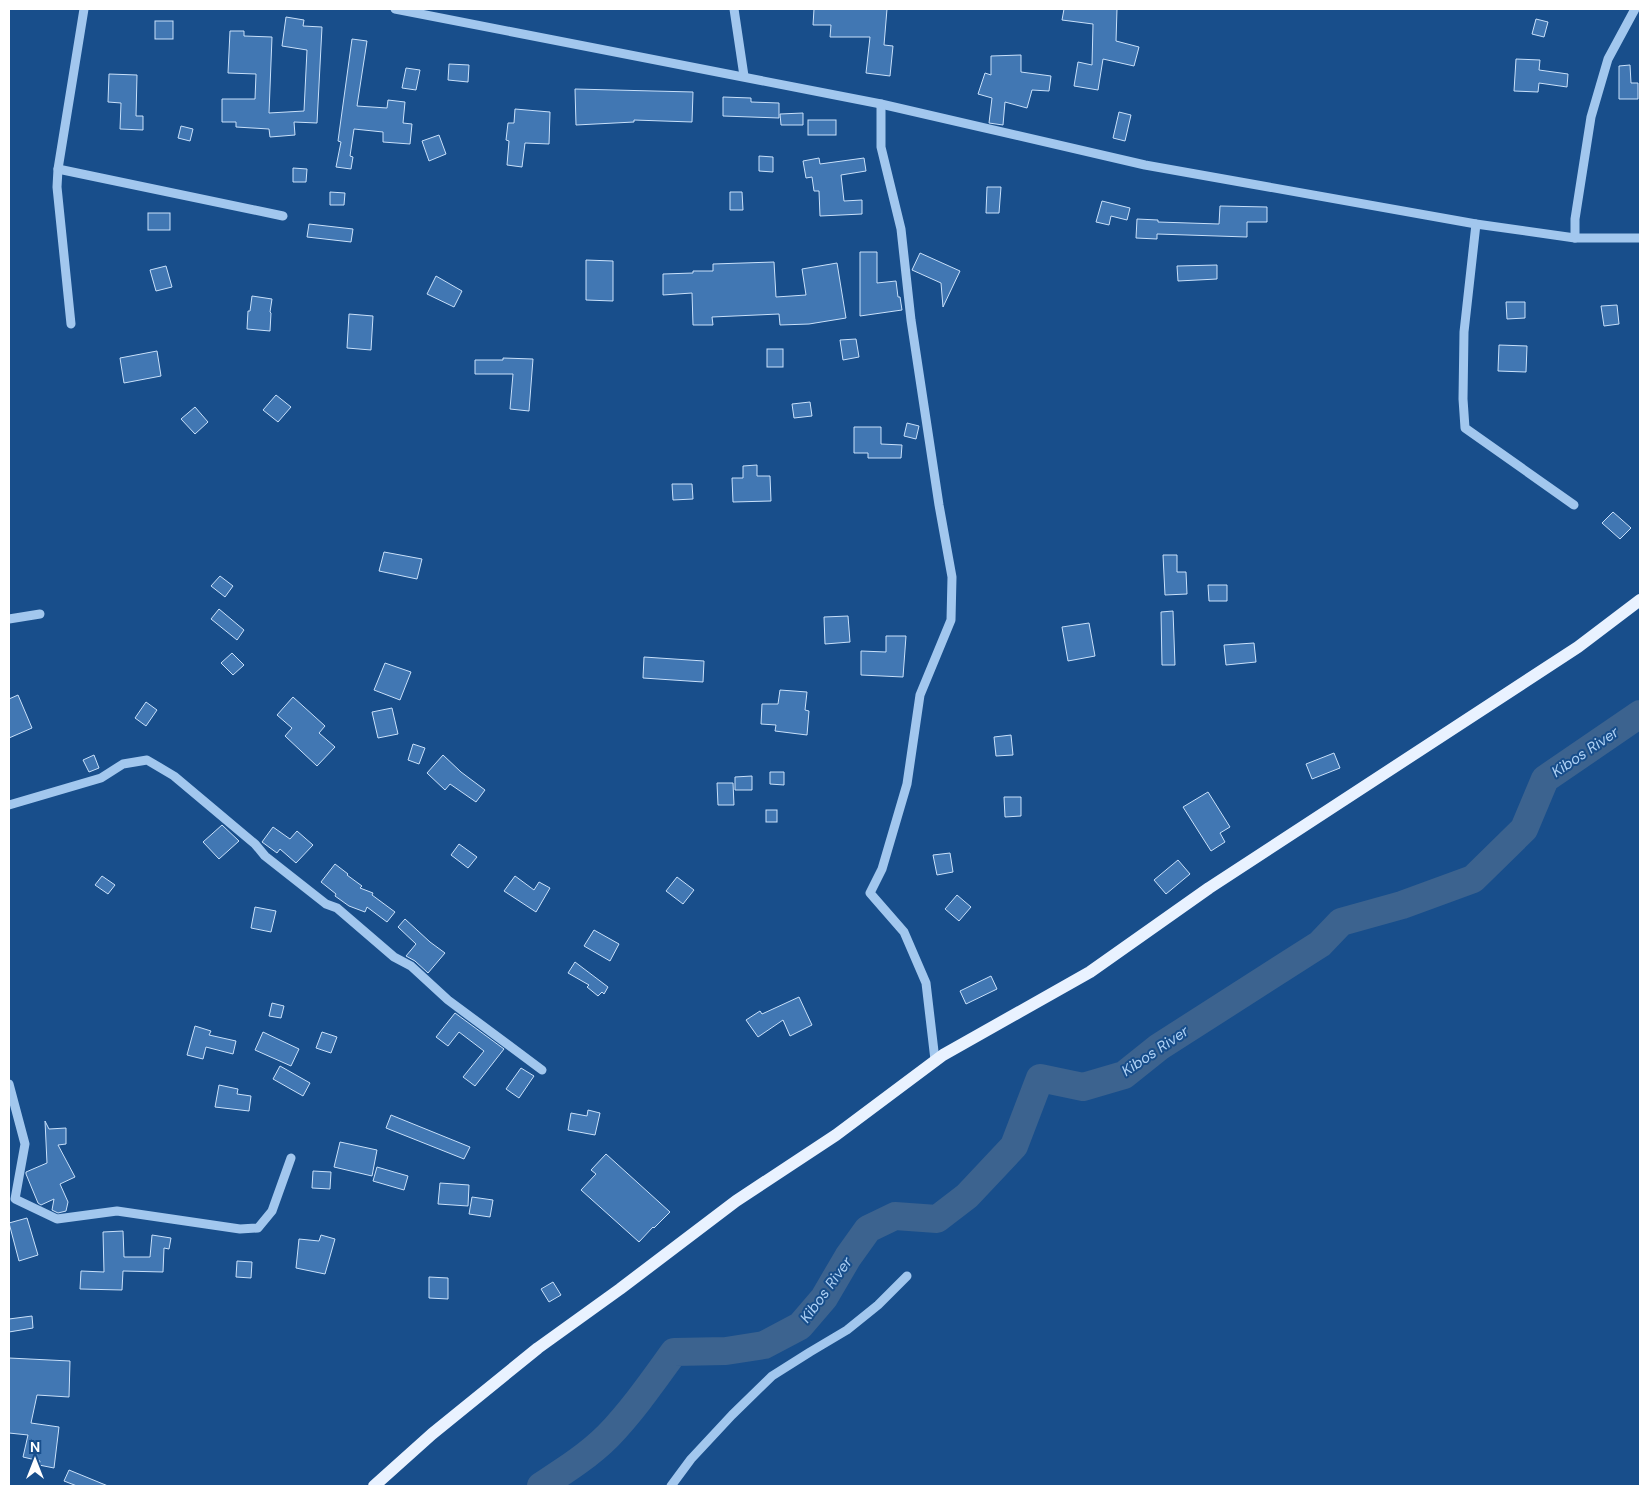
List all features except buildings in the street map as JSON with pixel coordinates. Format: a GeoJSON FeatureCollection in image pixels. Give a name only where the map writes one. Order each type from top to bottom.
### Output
{"type":"FeatureCollection","features":[{"type":"Feature","properties":{"kind":"main road"},"geometry":{"type":"LineString","coordinates":[[374,1486],[432,1434],[538,1348],[620,1289],[736,1201],[836,1134],[935,1060],[1090,972],[1216,883],[1578,647],[1640,600]]}},
{"type":"Feature","properties":{"kind":"street"},"geometry":{"type":"LineString","coordinates":[[71,324],[57,187],[58,169],[84,9]]}},
{"type":"Feature","properties":{"kind":"street"},"geometry":{"type":"LineString","coordinates":[[395,9],[881,104],[1145,165],[1476,224],[1575,238],[1640,238]]}},
{"type":"Feature","properties":{"kind":"street"},"geometry":{"type":"LineString","coordinates":[[734,9],[744,76]]}},
{"type":"Feature","properties":{"kind":"street"},"geometry":{"type":"LineString","coordinates":[[1575,238],[1575,219],[1591,118],[1608,59],[1634,9]]}},
{"type":"Feature","properties":{"kind":"street"},"geometry":{"type":"LineString","coordinates":[[881,104],[881,147],[901,230],[911,320],[939,506],[952,577],[951,620],[920,695],[907,784],[882,869],[870,893],[904,932],[926,983],[935,1060]]}},
{"type":"Feature","properties":{"kind":"street"},"geometry":{"type":"LineString","coordinates":[[58,169],[283,216]]}},
{"type":"Feature","properties":{"kind":"street"},"geometry":{"type":"LineString","coordinates":[[1476,224],[1464,332],[1463,399],[1466,428],[1574,506]]}},
{"type":"Feature","properties":{"kind":"street"},"geometry":{"type":"LineString","coordinates":[[9,619],[40,614]]}},
{"type":"Feature","properties":{"kind":"street"},"geometry":{"type":"LineString","coordinates":[[9,805],[101,778],[123,764],[147,760],[174,776],[255,844],[265,856],[326,904],[337,908],[394,957],[411,966],[448,1000],[542,1070]]}},
{"type":"Feature","properties":{"kind":"street"},"geometry":{"type":"LineString","coordinates":[[9,1084],[25,1144],[12,1201],[57,1220],[117,1211],[240,1229],[258,1228],[272,1211],[291,1158]]}},
{"type":"Feature","properties":{"kind":"street"},"geometry":{"type":"LineString","coordinates":[[671,1486],[691,1459],[772,1376],[847,1330],[878,1305],[908,1276]]}},
{"type":"Feature","properties":{"kind":"waterway","name":"Kibos River"},"geometry":{"type":"LineString","coordinates":[[541,1486],[584,1457],[608,1436],[634,1406],[674,1352],[726,1351],[764,1345],[800,1326],[824,1298],[848,1257],[868,1229],[895,1216],[937,1219],[967,1196],[1014,1146],[1040,1078],[1083,1087],[1124,1075],[1159,1047],[1320,944],[1341,922],[1402,905],[1473,879],[1524,829],[1545,779],[1640,714]]}}]}
